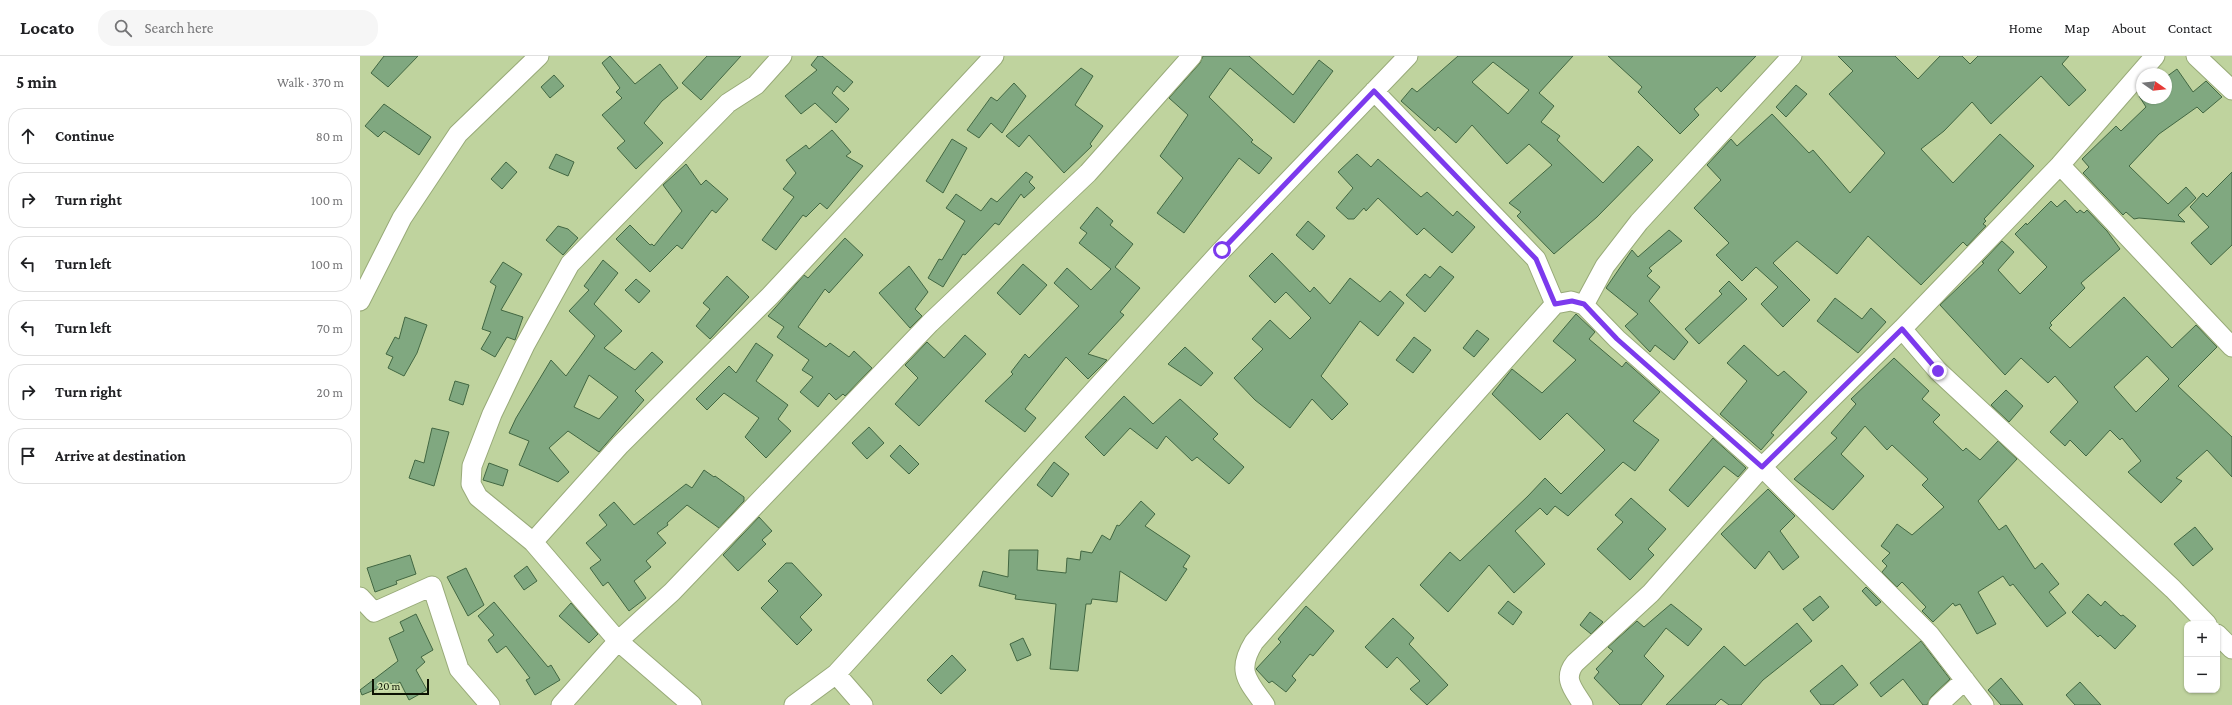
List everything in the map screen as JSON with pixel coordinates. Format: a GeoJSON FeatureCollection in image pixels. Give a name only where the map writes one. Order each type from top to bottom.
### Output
{"type":"FeatureCollection","features":[{"type":"Feature","properties":{"kind":"street"},"geometry":{"type":"LineString","coordinates":[[360,301],[402,218],[458,134],[539,56]]}},
{"type":"Feature","properties":{"kind":"street"},"geometry":{"type":"LineString","coordinates":[[692,705],[618,641],[533,542],[478,497],[471,484],[472,466],[492,414],[525,345],[570,264],[728,103],[756,85],[782,56]]}},
{"type":"Feature","properties":{"kind":"street"},"geometry":{"type":"LineString","coordinates":[[533,542],[620,445],[770,296],[994,56]]}},
{"type":"Feature","properties":{"kind":"street"},"geometry":{"type":"LineString","coordinates":[[561,705],[618,641],[672,592],[930,322],[1088,173],[1192,56]]}},
{"type":"Feature","properties":{"kind":"street"},"geometry":{"type":"LineString","coordinates":[[794,705],[836,674],[1222,250],[1408,56]]}},
{"type":"Feature","properties":{"kind":"street"},"geometry":{"type":"LineString","coordinates":[[1584,304],[1605,266],[1639,222],[1792,56]]}},
{"type":"Feature","properties":{"kind":"street"},"geometry":{"type":"LineString","coordinates":[[1583,705],[1568,680],[1569,670],[1651,593],[1762,467],[1902,329],[2060,165],[2155,56]]}},
{"type":"Feature","properties":{"kind":"street"},"geometry":{"type":"LineString","coordinates":[[2196,56],[2232,90]]}},
{"type":"Feature","properties":{"kind":"street"},"geometry":{"type":"LineString","coordinates":[[1374,91],[1536,259],[1555,304]]}},
{"type":"Feature","properties":{"kind":"street"},"geometry":{"type":"LineString","coordinates":[[2060,165],[2232,347]]}},
{"type":"Feature","properties":{"kind":"street"},"geometry":{"type":"LineString","coordinates":[[1265,705],[1246,678],[1243,666],[1246,654],[1254,642],[1555,304],[1572,301],[1584,304],[1617,339],[1762,467],[1930,635],[1984,705]]}},
{"type":"Feature","properties":{"kind":"street"},"geometry":{"type":"LineString","coordinates":[[1902,329],[1938,371],[2173,589],[2205,621]]}},
{"type":"Feature","properties":{"kind":"street"},"geometry":{"type":"LineString","coordinates":[[360,597],[374,612],[432,586],[459,669],[490,705]]}},
{"type":"Feature","properties":{"kind":"street"},"geometry":{"type":"LineString","coordinates":[[2220,637],[2232,649]]}},
{"type":"Feature","properties":{"kind":"street"},"geometry":{"type":"LineString","coordinates":[[836,674],[863,705]]}},
{"type":"Feature","properties":{"kind":"street"},"geometry":{"type":"LineString","coordinates":[[1938,705],[1965,680]]}},
{"type":"Feature","properties":{"kind":"building"},"geometry":{"type":"Polygon","coordinates":[[[384,56],[418,56],[388,87],[371,73],[384,56]]]}},
{"type":"Feature","properties":{"kind":"building"},"geometry":{"type":"Polygon","coordinates":[[[610,56],[635,84],[660,64],[678,88],[662,101],[644,123],[663,143],[636,169],[617,148],[625,141],[602,115],[622,98],[616,92],[620,88],[602,63],[610,56]]]}},
{"type":"Feature","properties":{"kind":"building"},"geometry":{"type":"Polygon","coordinates":[[[707,56],[741,56],[701,100],[682,83],[707,56]]]}},
{"type":"Feature","properties":{"kind":"building"},"geometry":{"type":"Polygon","coordinates":[[[818,56],[822,56],[853,82],[844,92],[837,86],[832,93],[849,109],[836,123],[815,103],[801,114],[785,96],[817,70],[811,65],[818,56]]]}},
{"type":"Feature","properties":{"kind":"building"},"geometry":{"type":"Polygon","coordinates":[[[1203,56],[1249,56],[1293,95],[1319,60],[1333,71],[1294,123],[1230,68],[1209,97],[1253,140],[1251,142],[1272,158],[1259,174],[1239,158],[1184,233],[1157,213],[1183,178],[1160,156],[1188,115],[1169,98],[1200,63],[1203,56]]]}},
{"type":"Feature","properties":{"kind":"building"},"geometry":{"type":"Polygon","coordinates":[[[1458,56],[1573,56],[1539,93],[1554,106],[1541,122],[1560,136],[1557,140],[1603,183],[1638,146],[1653,160],[1597,217],[1554,254],[1517,216],[1521,212],[1509,203],[1552,165],[1529,144],[1507,164],[1472,125],[1456,143],[1438,127],[1435,131],[1401,101],[1412,88],[1417,92],[1458,56]],[[1493,62],[1472,82],[1508,114],[1529,90],[1493,62]]]}},
{"type":"Feature","properties":{"kind":"building"},"geometry":{"type":"Polygon","coordinates":[[[1608,56],[1756,56],[1721,92],[1717,87],[1694,109],[1699,115],[1680,134],[1638,92],[1642,87],[1608,56]]]}},
{"type":"Feature","properties":{"kind":"building"},"geometry":{"type":"Polygon","coordinates":[[[1838,56],[1895,56],[1918,79],[1940,56],[1962,56],[1970,64],[1978,56],[2069,56],[2062,64],[2086,90],[2069,106],[2041,76],[1991,124],[1972,102],[1944,131],[1921,149],[1953,183],[2000,134],[2034,166],[1984,219],[1986,221],[1983,224],[1986,226],[1967,246],[1963,242],[1921,285],[1868,236],[1837,274],[1797,241],[1773,263],[1810,300],[1783,327],[1761,304],[1778,287],[1756,267],[1742,281],[1716,255],[1729,243],[1694,208],[1721,180],[1707,165],[1731,139],[1737,146],[1772,114],[1809,153],[1813,150],[1850,193],[1885,153],[1829,94],[1853,71],[1838,56]]]}},
{"type":"Feature","properties":{"kind":"building"},"geometry":{"type":"Polygon","coordinates":[[[1081,68],[1093,76],[1075,105],[1103,126],[1090,144],[1092,146],[1064,173],[1029,135],[1019,147],[1006,136],[1081,68]]]}},
{"type":"Feature","properties":{"kind":"building"},"geometry":{"type":"Polygon","coordinates":[[[2177,69],[2193,92],[2206,81],[2222,97],[2203,113],[2197,107],[2159,134],[2129,166],[2168,204],[2186,187],[2196,198],[2178,215],[2185,222],[2139,218],[2134,219],[2126,212],[2123,215],[2083,173],[2089,167],[2082,159],[2116,126],[2121,131],[2146,107],[2144,104],[2172,104],[2172,73],[2177,69]]]}},
{"type":"Feature","properties":{"kind":"building"},"geometry":{"type":"Polygon","coordinates":[[[554,75],[564,86],[550,98],[541,87],[554,75]]]}},
{"type":"Feature","properties":{"kind":"building"},"geometry":{"type":"Polygon","coordinates":[[[1014,83],[1026,96],[1002,133],[991,123],[979,138],[967,130],[991,97],[997,101],[1014,83]]]}},
{"type":"Feature","properties":{"kind":"building"},"geometry":{"type":"Polygon","coordinates":[[[1796,85],[1807,94],[1786,117],[1776,107],[1796,85]]]}},
{"type":"Feature","properties":{"kind":"building"},"geometry":{"type":"Polygon","coordinates":[[[384,104],[431,137],[419,155],[384,131],[378,137],[365,126],[384,104]]]}},
{"type":"Feature","properties":{"kind":"building"},"geometry":{"type":"Polygon","coordinates":[[[832,130],[851,152],[846,156],[863,166],[827,209],[820,203],[806,217],[803,215],[776,250],[762,240],[794,197],[783,189],[796,173],[786,160],[806,145],[809,149],[832,130]]]}},
{"type":"Feature","properties":{"kind":"building"},"geometry":{"type":"Polygon","coordinates":[[[952,139],[967,148],[943,193],[926,181],[952,139]]]}},
{"type":"Feature","properties":{"kind":"building"},"geometry":{"type":"Polygon","coordinates":[[[556,154],[574,162],[568,176],[549,168],[556,154]]]}},
{"type":"Feature","properties":{"kind":"building"},"geometry":{"type":"Polygon","coordinates":[[[1357,154],[1371,167],[1378,159],[1421,197],[1427,192],[1453,216],[1457,211],[1475,227],[1452,253],[1424,228],[1417,235],[1378,198],[1366,211],[1364,208],[1354,219],[1348,219],[1336,208],[1353,188],[1338,172],[1357,154]]]}},
{"type":"Feature","properties":{"kind":"building"},"geometry":{"type":"Polygon","coordinates":[[[506,162],[517,172],[502,189],[491,179],[506,162]]]}},
{"type":"Feature","properties":{"kind":"building"},"geometry":{"type":"Polygon","coordinates":[[[686,164],[701,185],[706,180],[728,199],[716,213],[712,210],[682,249],[677,245],[650,272],[616,239],[630,225],[650,245],[652,244],[654,246],[682,211],[663,185],[686,164]]]}},
{"type":"Feature","properties":{"kind":"building"},"geometry":{"type":"Polygon","coordinates":[[[1026,172],[1033,177],[1029,182],[1035,188],[1024,198],[1021,194],[999,225],[995,223],[965,255],[963,254],[943,287],[928,278],[939,259],[942,260],[965,221],[946,208],[956,194],[981,211],[991,198],[997,202],[1026,172]]]}},
{"type":"Feature","properties":{"kind":"building"},"geometry":{"type":"Polygon","coordinates":[[[2232,172],[2232,245],[2211,265],[2191,243],[2209,227],[2190,207],[2203,193],[2207,197],[2232,172]]]}},
{"type":"Feature","properties":{"kind":"building"},"geometry":{"type":"Polygon","coordinates":[[[2065,200],[2077,213],[2080,210],[2084,213],[2087,210],[2107,231],[2120,249],[2081,283],[2085,288],[2050,323],[2052,325],[2049,328],[2070,348],[2124,297],[2172,348],[2196,325],[2217,347],[2178,386],[2232,437],[2232,477],[2207,450],[2176,478],[2182,481],[2161,503],[2128,472],[2141,461],[2122,438],[2120,440],[2110,430],[2086,456],[2070,440],[2065,446],[2050,432],[2078,402],[2055,376],[2048,383],[2021,358],[2005,375],[1940,305],[1984,263],[1982,262],[2002,241],[2014,252],[1998,270],[2020,294],[2047,267],[2015,234],[2026,223],[2027,225],[2051,201],[2057,207],[2065,200]],[[2147,356],[2114,387],[2136,412],[2169,379],[2147,356]]]}},
{"type":"Feature","properties":{"kind":"building"},"geometry":{"type":"Polygon","coordinates":[[[1097,207],[1113,221],[1110,225],[1133,244],[1115,267],[1140,288],[1120,312],[1124,315],[1088,354],[1107,360],[1088,379],[1066,357],[1025,409],[1036,418],[1025,432],[985,401],[1013,374],[1011,372],[1025,354],[1029,358],[1079,306],[1054,283],[1067,268],[1091,290],[1111,269],[1079,243],[1087,233],[1080,228],[1097,207]]]}},
{"type":"Feature","properties":{"kind":"building"},"geometry":{"type":"Polygon","coordinates":[[[1308,221],[1325,236],[1313,250],[1296,235],[1308,221]]]}},
{"type":"Feature","properties":{"kind":"building"},"geometry":{"type":"Polygon","coordinates":[[[558,226],[568,229],[578,238],[563,255],[546,240],[558,226]]]}},
{"type":"Feature","properties":{"kind":"building"},"geometry":{"type":"Polygon","coordinates":[[[1669,230],[1682,241],[1649,268],[1652,271],[1647,276],[1660,287],[1649,301],[1688,342],[1674,360],[1655,345],[1650,352],[1625,326],[1638,314],[1606,288],[1632,250],[1638,257],[1669,230]]]}},
{"type":"Feature","properties":{"kind":"building"},"geometry":{"type":"Polygon","coordinates":[[[845,238],[863,255],[829,293],[825,289],[798,327],[826,347],[830,343],[849,357],[854,351],[872,368],[845,396],[843,394],[836,400],[829,393],[818,407],[800,392],[813,377],[802,370],[809,360],[777,337],[784,327],[768,316],[804,275],[808,278],[845,238]]]}},
{"type":"Feature","properties":{"kind":"building"},"geometry":{"type":"Polygon","coordinates":[[[1272,253],[1310,292],[1314,287],[1330,304],[1350,278],[1380,302],[1390,291],[1404,303],[1378,336],[1360,321],[1321,376],[1348,404],[1332,420],[1312,399],[1290,428],[1255,400],[1234,378],[1263,349],[1252,339],[1270,320],[1290,339],[1311,318],[1286,292],[1275,303],[1249,276],[1272,253]]]}},
{"type":"Feature","properties":{"kind":"building"},"geometry":{"type":"Polygon","coordinates":[[[603,260],[618,273],[594,304],[622,331],[604,348],[635,370],[652,352],[663,362],[635,391],[644,400],[599,452],[568,431],[549,448],[569,472],[558,482],[519,465],[529,441],[509,433],[516,418],[551,360],[566,376],[595,336],[569,311],[589,290],[584,286],[603,260]],[[589,375],[574,407],[599,419],[618,397],[589,375]]]}},
{"type":"Feature","properties":{"kind":"building"},"geometry":{"type":"Polygon","coordinates":[[[503,262],[522,274],[501,310],[523,317],[515,340],[507,337],[495,357],[481,349],[491,332],[482,329],[496,286],[490,282],[503,262]]]}},
{"type":"Feature","properties":{"kind":"building"},"geometry":{"type":"Polygon","coordinates":[[[1023,264],[1047,285],[1020,315],[997,293],[1023,264]]]}},
{"type":"Feature","properties":{"kind":"building"},"geometry":{"type":"Polygon","coordinates":[[[909,266],[928,292],[915,309],[922,316],[910,328],[879,293],[909,266]]]}},
{"type":"Feature","properties":{"kind":"building"},"geometry":{"type":"Polygon","coordinates":[[[1440,266],[1454,277],[1425,312],[1406,295],[1425,274],[1430,278],[1440,266]]]}},
{"type":"Feature","properties":{"kind":"building"},"geometry":{"type":"Polygon","coordinates":[[[727,276],[749,297],[710,339],[696,326],[710,309],[703,303],[727,276]]]}},
{"type":"Feature","properties":{"kind":"building"},"geometry":{"type":"Polygon","coordinates":[[[636,279],[650,291],[639,303],[625,290],[636,279]]]}},
{"type":"Feature","properties":{"kind":"building"},"geometry":{"type":"Polygon","coordinates":[[[1729,281],[1747,299],[1699,344],[1685,329],[1722,294],[1719,291],[1729,281]]]}},
{"type":"Feature","properties":{"kind":"building"},"geometry":{"type":"Polygon","coordinates":[[[1835,298],[1862,319],[1871,308],[1886,322],[1858,353],[1817,321],[1835,298]]]}},
{"type":"Feature","properties":{"kind":"building"},"geometry":{"type":"Polygon","coordinates":[[[1576,314],[1595,332],[1589,339],[1622,367],[1626,362],[1660,392],[1633,421],[1659,440],[1635,471],[1623,462],[1568,516],[1555,506],[1547,515],[1540,508],[1515,531],[1545,564],[1514,593],[1489,565],[1448,612],[1420,585],[1450,552],[1460,561],[1545,478],[1561,494],[1605,450],[1567,413],[1540,440],[1492,394],[1512,369],[1542,393],[1576,360],[1553,341],[1576,314]]]}},
{"type":"Feature","properties":{"kind":"building"},"geometry":{"type":"Polygon","coordinates":[[[405,317],[427,325],[417,353],[404,376],[388,368],[393,357],[386,354],[395,337],[399,339],[405,317]]]}},
{"type":"Feature","properties":{"kind":"building"},"geometry":{"type":"Polygon","coordinates":[[[1477,330],[1489,339],[1474,357],[1463,348],[1477,330]]]}},
{"type":"Feature","properties":{"kind":"building"},"geometry":{"type":"Polygon","coordinates":[[[965,335],[986,354],[919,426],[895,404],[918,378],[905,365],[927,342],[944,358],[965,335]]]}},
{"type":"Feature","properties":{"kind":"building"},"geometry":{"type":"Polygon","coordinates":[[[1414,337],[1431,350],[1413,373],[1396,360],[1414,337]]]}},
{"type":"Feature","properties":{"kind":"building"},"geometry":{"type":"Polygon","coordinates":[[[756,343],[773,355],[756,381],[788,405],[778,419],[791,431],[766,458],[745,437],[759,418],[724,393],[707,410],[696,399],[729,366],[736,373],[756,343]]]}},
{"type":"Feature","properties":{"kind":"building"},"geometry":{"type":"Polygon","coordinates":[[[1744,345],[1778,376],[1784,371],[1807,392],[1771,433],[1774,435],[1761,450],[1720,414],[1747,381],[1727,363],[1744,345]]]}},
{"type":"Feature","properties":{"kind":"building"},"geometry":{"type":"Polygon","coordinates":[[[1185,347],[1213,373],[1201,386],[1168,364],[1185,347]]]}},
{"type":"Feature","properties":{"kind":"building"},"geometry":{"type":"Polygon","coordinates":[[[1894,358],[1929,391],[1922,399],[1940,415],[1933,422],[1963,451],[1966,448],[1980,460],[1998,441],[2017,459],[1978,501],[1999,530],[2006,525],[2035,569],[2042,563],[2059,584],[2049,592],[2066,613],[2047,627],[2013,584],[2010,586],[2003,576],[1978,592],[1996,624],[1977,634],[1960,604],[1955,606],[1953,603],[1933,622],[1922,611],[1926,607],[1902,582],[1897,587],[1882,572],[1887,566],[1882,561],[1890,553],[1881,546],[1897,524],[1912,535],[1944,507],[1922,485],[1928,479],[1892,445],[1887,450],[1865,426],[1841,454],[1864,476],[1833,510],[1794,479],[1837,438],[1831,433],[1856,404],[1851,399],[1894,358]]]}},
{"type":"Feature","properties":{"kind":"building"},"geometry":{"type":"Polygon","coordinates":[[[455,381],[469,385],[463,405],[449,400],[455,381]]]}},
{"type":"Feature","properties":{"kind":"building"},"geometry":{"type":"Polygon","coordinates":[[[2006,390],[2023,406],[2009,422],[1991,405],[2006,390]]]}},
{"type":"Feature","properties":{"kind":"building"},"geometry":{"type":"Polygon","coordinates":[[[1124,396],[1153,424],[1180,399],[1218,434],[1213,439],[1244,467],[1229,484],[1197,457],[1192,461],[1166,436],[1157,449],[1130,428],[1104,456],[1085,437],[1124,396]]]}},
{"type":"Feature","properties":{"kind":"building"},"geometry":{"type":"Polygon","coordinates":[[[869,427],[884,443],[867,459],[852,443],[869,427]]]}},
{"type":"Feature","properties":{"kind":"building"},"geometry":{"type":"Polygon","coordinates":[[[432,428],[449,432],[434,486],[409,478],[415,460],[424,463],[432,428]]]}},
{"type":"Feature","properties":{"kind":"building"},"geometry":{"type":"Polygon","coordinates":[[[1713,438],[1746,468],[1738,477],[1724,466],[1688,507],[1669,490],[1713,438]]]}},
{"type":"Feature","properties":{"kind":"building"},"geometry":{"type":"Polygon","coordinates":[[[900,445],[919,464],[909,474],[890,456],[900,445]]]}},
{"type":"Feature","properties":{"kind":"building"},"geometry":{"type":"Polygon","coordinates":[[[1054,462],[1069,474],[1052,497],[1037,485],[1054,462]]]}},
{"type":"Feature","properties":{"kind":"building"},"geometry":{"type":"Polygon","coordinates":[[[489,463],[508,470],[503,486],[483,480],[489,463]]]}},
{"type":"Feature","properties":{"kind":"building"},"geometry":{"type":"Polygon","coordinates":[[[704,470],[744,497],[744,501],[719,528],[687,505],[667,523],[668,525],[657,533],[666,543],[646,561],[651,567],[634,581],[646,598],[629,611],[608,582],[603,586],[590,568],[601,560],[586,543],[607,525],[599,515],[614,502],[634,525],[686,484],[692,488],[704,470]]]}},
{"type":"Feature","properties":{"kind":"building"},"geometry":{"type":"Polygon","coordinates":[[[1768,489],[1795,516],[1780,531],[1799,557],[1783,570],[1769,551],[1755,569],[1721,534],[1768,489]]]}},
{"type":"Feature","properties":{"kind":"building"},"geometry":{"type":"Polygon","coordinates":[[[1631,498],[1666,529],[1648,549],[1654,555],[1630,580],[1597,549],[1623,522],[1615,515],[1631,498]]]}},
{"type":"Feature","properties":{"kind":"building"},"geometry":{"type":"Polygon","coordinates":[[[1141,501],[1155,514],[1145,526],[1190,556],[1183,567],[1187,569],[1166,601],[1120,571],[1117,602],[1092,599],[1091,604],[1086,604],[1078,671],[1050,669],[1056,604],[1015,599],[1016,595],[979,586],[983,571],[1008,577],[1009,550],[1038,550],[1037,570],[1066,573],[1067,558],[1080,560],[1081,551],[1092,553],[1102,535],[1110,540],[1117,525],[1119,526],[1141,501]]]}},
{"type":"Feature","properties":{"kind":"building"},"geometry":{"type":"Polygon","coordinates":[[[759,517],[772,531],[762,540],[766,544],[738,571],[723,555],[759,517]]]}},
{"type":"Feature","properties":{"kind":"building"},"geometry":{"type":"Polygon","coordinates":[[[2195,527],[2213,549],[2193,566],[2174,544],[2195,527]]]}},
{"type":"Feature","properties":{"kind":"building"},"geometry":{"type":"Polygon","coordinates":[[[410,555],[416,574],[396,581],[397,584],[375,592],[367,568],[410,555]]]}},
{"type":"Feature","properties":{"kind":"building"},"geometry":{"type":"Polygon","coordinates":[[[786,563],[792,563],[822,595],[800,617],[812,630],[797,645],[761,608],[778,591],[768,581],[786,563]]]}},
{"type":"Feature","properties":{"kind":"building"},"geometry":{"type":"Polygon","coordinates":[[[527,566],[537,581],[524,590],[514,576],[527,566]]]}},
{"type":"Feature","properties":{"kind":"building"},"geometry":{"type":"Polygon","coordinates":[[[466,568],[484,605],[468,616],[447,577],[466,568]]]}},
{"type":"Feature","properties":{"kind":"building"},"geometry":{"type":"Polygon","coordinates":[[[1866,587],[1881,602],[1876,606],[1862,591],[1866,587]]]}},
{"type":"Feature","properties":{"kind":"building"},"geometry":{"type":"Polygon","coordinates":[[[2088,594],[2101,606],[2105,601],[2121,616],[2123,615],[2136,626],[2115,649],[2100,635],[2098,637],[2072,612],[2088,594]]]}},
{"type":"Feature","properties":{"kind":"building"},"geometry":{"type":"Polygon","coordinates":[[[1820,596],[1829,607],[1813,621],[1803,609],[1820,596]]]}},
{"type":"Feature","properties":{"kind":"building"},"geometry":{"type":"Polygon","coordinates":[[[1508,601],[1522,612],[1513,625],[1498,613],[1508,601]]]}},
{"type":"Feature","properties":{"kind":"building"},"geometry":{"type":"Polygon","coordinates":[[[494,602],[548,667],[551,665],[560,680],[535,695],[526,680],[530,678],[506,646],[497,653],[488,640],[494,635],[478,616],[494,602]]]}},
{"type":"Feature","properties":{"kind":"building"},"geometry":{"type":"Polygon","coordinates":[[[571,603],[598,634],[589,643],[559,616],[571,603]]]}},
{"type":"Feature","properties":{"kind":"building"},"geometry":{"type":"Polygon","coordinates":[[[1671,604],[1702,629],[1688,646],[1666,628],[1644,656],[1664,676],[1641,705],[1620,705],[1594,678],[1599,672],[1596,669],[1613,651],[1608,647],[1637,621],[1644,627],[1671,604]]]}},
{"type":"Feature","properties":{"kind":"building"},"geometry":{"type":"Polygon","coordinates":[[[1306,606],[1334,631],[1313,656],[1310,654],[1292,676],[1296,680],[1286,692],[1272,681],[1269,683],[1256,669],[1281,642],[1278,639],[1306,606]]]}},
{"type":"Feature","properties":{"kind":"building"},"geometry":{"type":"Polygon","coordinates":[[[1590,612],[1603,622],[1591,634],[1580,625],[1590,612]]]}},
{"type":"Feature","properties":{"kind":"building"},"geometry":{"type":"Polygon","coordinates":[[[416,614],[433,650],[421,657],[425,662],[416,670],[427,690],[409,700],[400,682],[394,686],[391,683],[362,695],[360,690],[398,661],[389,638],[404,631],[400,622],[416,614]]]}},
{"type":"Feature","properties":{"kind":"building"},"geometry":{"type":"Polygon","coordinates":[[[1393,618],[1414,638],[1409,644],[1448,685],[1427,705],[1410,689],[1420,681],[1397,657],[1387,668],[1365,647],[1393,618]]]}},
{"type":"Feature","properties":{"kind":"building"},"geometry":{"type":"Polygon","coordinates":[[[1797,623],[1812,641],[1763,680],[1741,705],[1729,705],[1721,699],[1715,705],[1666,705],[1724,646],[1745,666],[1797,623]]]}},
{"type":"Feature","properties":{"kind":"building"},"geometry":{"type":"Polygon","coordinates":[[[1023,638],[1031,655],[1017,661],[1010,644],[1023,638]]]}},
{"type":"Feature","properties":{"kind":"building"},"geometry":{"type":"Polygon","coordinates":[[[1921,641],[1950,679],[1931,697],[1927,705],[1923,705],[1903,679],[1881,697],[1870,683],[1921,641]]]}},
{"type":"Feature","properties":{"kind":"building"},"geometry":{"type":"Polygon","coordinates":[[[952,655],[966,670],[941,694],[927,680],[952,655]]]}},
{"type":"Feature","properties":{"kind":"building"},"geometry":{"type":"Polygon","coordinates":[[[1842,665],[1858,685],[1833,705],[1821,705],[1810,691],[1842,665]]]}},
{"type":"Feature","properties":{"kind":"building"},"geometry":{"type":"Polygon","coordinates":[[[2001,678],[2023,705],[2001,705],[1988,690],[2001,678]]]}},
{"type":"Feature","properties":{"kind":"building"},"geometry":{"type":"Polygon","coordinates":[[[2080,682],[2101,705],[2075,705],[2066,695],[2080,682]]]}},
{"type":"Feature","properties":{"kind":"route"},"geometry":{"type":"LineString","coordinates":[[1222,250],[1374,91],[1536,259],[1555,304],[1572,301],[1584,304],[1617,339],[1762,467],[1902,329],[1938,371]]}}]}
